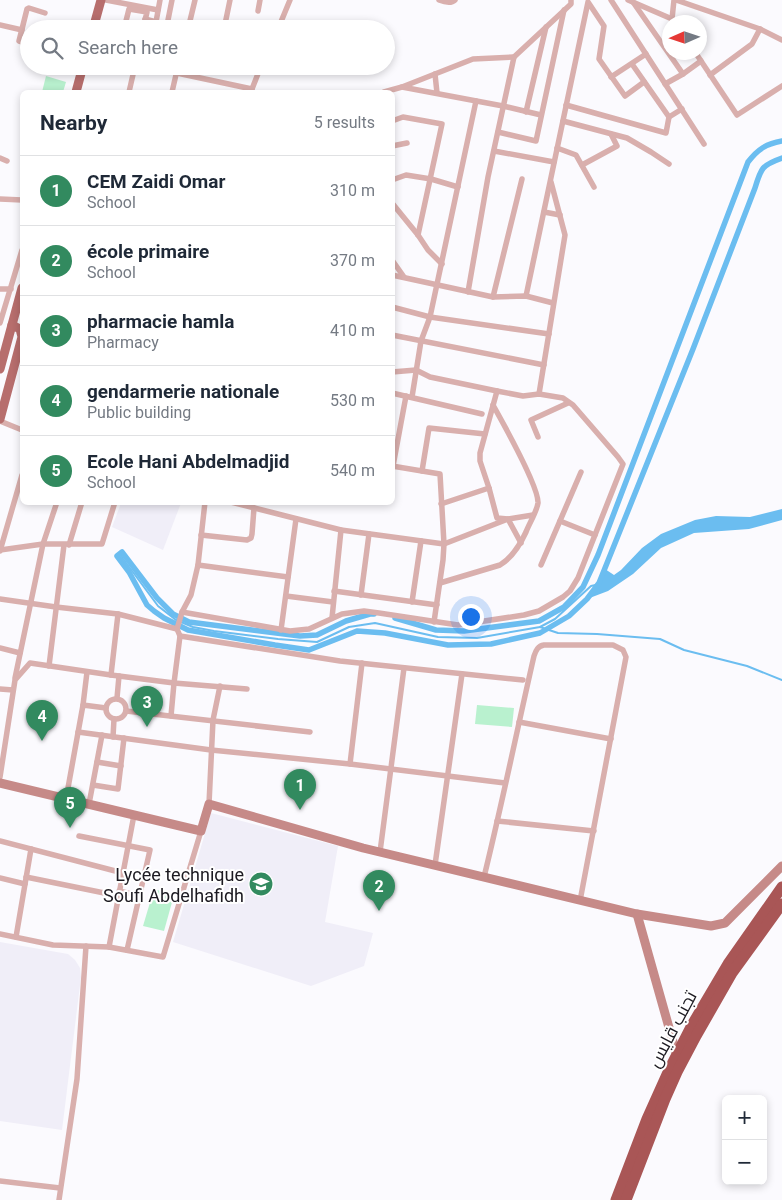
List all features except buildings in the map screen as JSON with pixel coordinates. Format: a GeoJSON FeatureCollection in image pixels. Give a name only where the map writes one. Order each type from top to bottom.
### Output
{"type":"FeatureCollection","features":[{"type":"Feature","properties":{"kind":"highway","name":"تجنب قايس"},"geometry":{"type":"LineString","coordinates":[[616,1200],[647,1119],[692,1025],[728,964],[782,887]]}},
{"type":"Feature","properties":{"kind":"highway","name":"تجنب قايس"},"geometry":{"type":"LineString","coordinates":[[626,1200],[681,1065],[732,973],[782,904]]}},
{"type":"Feature","properties":{"kind":"main road"},"geometry":{"type":"LineString","coordinates":[[95,20],[101,0]]}},
{"type":"Feature","properties":{"kind":"main road"},"geometry":{"type":"LineString","coordinates":[[77,90],[81,75]]}},
{"type":"Feature","properties":{"kind":"main road"},"geometry":{"type":"LineString","coordinates":[[0,369],[3,345],[12,325],[20,295]]}},
{"type":"Feature","properties":{"kind":"main road"},"geometry":{"type":"LineString","coordinates":[[12,325],[20,329]]}},
{"type":"Feature","properties":{"kind":"main road"},"geometry":{"type":"LineString","coordinates":[[0,420],[20,345]]}},
{"type":"Feature","properties":{"kind":"street"},"geometry":{"type":"LineString","coordinates":[[106,0],[158,10]]}},
{"type":"Feature","properties":{"kind":"street"},"geometry":{"type":"LineString","coordinates":[[156,20],[160,0]]}},
{"type":"Feature","properties":{"kind":"street"},"geometry":{"type":"LineString","coordinates":[[168,20],[172,0]]}},
{"type":"Feature","properties":{"kind":"street"},"geometry":{"type":"LineString","coordinates":[[190,20],[195,0]]}},
{"type":"Feature","properties":{"kind":"street"},"geometry":{"type":"LineString","coordinates":[[226,20],[230,0]]}},
{"type":"Feature","properties":{"kind":"street"},"geometry":{"type":"LineString","coordinates":[[282,20],[290,0]]}},
{"type":"Feature","properties":{"kind":"street"},"geometry":{"type":"LineString","coordinates":[[439,0],[447,2],[455,0]]}},
{"type":"Feature","properties":{"kind":"street"},"geometry":{"type":"LineString","coordinates":[[468,292],[488,177],[514,57],[571,4],[571,0]]}},
{"type":"Feature","properties":{"kind":"street"},"geometry":{"type":"LineString","coordinates":[[581,0],[588,1],[604,26],[599,59],[625,96],[644,82]]}},
{"type":"Feature","properties":{"kind":"street"},"geometry":{"type":"LineString","coordinates":[[611,0],[704,144]]}},
{"type":"Feature","properties":{"kind":"street"},"geometry":{"type":"LineString","coordinates":[[674,15],[675,0],[760,29],[782,40]]}},
{"type":"Feature","properties":{"kind":"street"},"geometry":{"type":"LineString","coordinates":[[258,11],[259,1]]}},
{"type":"Feature","properties":{"kind":"street"},"geometry":{"type":"LineString","coordinates":[[526,296],[588,1]]}},
{"type":"Feature","properties":{"kind":"street"},"geometry":{"type":"LineString","coordinates":[[630,1],[662,16]]}},
{"type":"Feature","properties":{"kind":"street"},"geometry":{"type":"LineString","coordinates":[[630,1],[683,74]]}},
{"type":"Feature","properties":{"kind":"street"},"geometry":{"type":"LineString","coordinates":[[25,20],[28,9],[45,13]]}},
{"type":"Feature","properties":{"kind":"street"},"geometry":{"type":"LineString","coordinates":[[126,20],[129,9],[147,12],[145,20]]}},
{"type":"Feature","properties":{"kind":"street"},"geometry":{"type":"LineString","coordinates":[[498,132],[536,141],[564,10]]}},
{"type":"Feature","properties":{"kind":"street"},"geometry":{"type":"LineString","coordinates":[[0,25],[20,30]]}},
{"type":"Feature","properties":{"kind":"street"},"geometry":{"type":"LineString","coordinates":[[526,112],[546,27]]}},
{"type":"Feature","properties":{"kind":"street"},"geometry":{"type":"LineString","coordinates":[[710,75],[752,44],[760,29]]}},
{"type":"Feature","properties":{"kind":"street"},"geometry":{"type":"LineString","coordinates":[[611,77],[646,54]]}},
{"type":"Feature","properties":{"kind":"street"},"geometry":{"type":"LineString","coordinates":[[391,90],[473,58],[514,57]]}},
{"type":"Feature","properties":{"kind":"street"},"geometry":{"type":"LineString","coordinates":[[665,84],[701,61],[737,115],[782,86]]}},
{"type":"Feature","properties":{"kind":"street"},"geometry":{"type":"LineString","coordinates":[[566,105],[666,133],[669,117],[632,64]]}},
{"type":"Feature","properties":{"kind":"street"},"geometry":{"type":"LineString","coordinates":[[436,74],[437,93]]}},
{"type":"Feature","properties":{"kind":"street"},"geometry":{"type":"LineString","coordinates":[[129,90],[133,75]]}},
{"type":"Feature","properties":{"kind":"street"},"geometry":{"type":"LineString","coordinates":[[172,90],[176,75]]}},
{"type":"Feature","properties":{"kind":"street"},"geometry":{"type":"LineString","coordinates":[[184,75],[247,90]]}},
{"type":"Feature","properties":{"kind":"street"},"geometry":{"type":"LineString","coordinates":[[251,90],[258,75]]}},
{"type":"Feature","properties":{"kind":"street"},"geometry":{"type":"LineString","coordinates":[[402,87],[476,100],[541,115]]}},
{"type":"Feature","properties":{"kind":"street"},"geometry":{"type":"LineString","coordinates":[[395,457],[416,370],[420,341],[430,317],[476,100]]}},
{"type":"Feature","properties":{"kind":"street"},"geometry":{"type":"LineString","coordinates":[[669,117],[682,110]]}},
{"type":"Feature","properties":{"kind":"street"},"geometry":{"type":"LineString","coordinates":[[395,120],[403,117],[442,124],[418,235]]}},
{"type":"Feature","properties":{"kind":"street"},"geometry":{"type":"LineString","coordinates":[[563,121],[627,138],[669,164]]}},
{"type":"Feature","properties":{"kind":"street"},"geometry":{"type":"LineString","coordinates":[[582,165],[617,146],[611,134]]}},
{"type":"Feature","properties":{"kind":"street"},"geometry":{"type":"LineString","coordinates":[[395,145],[407,143]]}},
{"type":"Feature","properties":{"kind":"street"},"geometry":{"type":"LineString","coordinates":[[557,148],[576,155],[594,187]]}},
{"type":"Feature","properties":{"kind":"street"},"geometry":{"type":"LineString","coordinates":[[494,151],[554,162]]}},
{"type":"Feature","properties":{"kind":"street"},"geometry":{"type":"LineString","coordinates":[[0,158],[7,161]]}},
{"type":"Feature","properties":{"kind":"street"},"geometry":{"type":"LineString","coordinates":[[395,179],[406,175],[431,179],[458,187]]}},
{"type":"Feature","properties":{"kind":"street"},"geometry":{"type":"LineString","coordinates":[[493,297],[522,179]]}},
{"type":"Feature","properties":{"kind":"street"},"geometry":{"type":"LineString","coordinates":[[539,394],[565,235],[550,180]]}},
{"type":"Feature","properties":{"kind":"street"},"geometry":{"type":"LineString","coordinates":[[0,199],[20,200]]}},
{"type":"Feature","properties":{"kind":"street"},"geometry":{"type":"LineString","coordinates":[[395,207],[428,250],[442,264]]}},
{"type":"Feature","properties":{"kind":"street"},"geometry":{"type":"LineString","coordinates":[[544,212],[560,215]]}},
{"type":"Feature","properties":{"kind":"street"},"geometry":{"type":"LineString","coordinates":[[0,323],[20,257]]}},
{"type":"Feature","properties":{"kind":"street"},"geometry":{"type":"LineString","coordinates":[[395,264],[404,277]]}},
{"type":"Feature","properties":{"kind":"street"},"geometry":{"type":"LineString","coordinates":[[395,275],[493,297],[526,296],[553,303]]}},
{"type":"Feature","properties":{"kind":"street"},"geometry":{"type":"LineString","coordinates":[[0,290],[10,289]]}},
{"type":"Feature","properties":{"kind":"street"},"geometry":{"type":"LineString","coordinates":[[395,308],[430,317],[549,334]]}},
{"type":"Feature","properties":{"kind":"street"},"geometry":{"type":"LineString","coordinates":[[395,336],[544,365]]}},
{"type":"Feature","properties":{"kind":"street"},"geometry":{"type":"LineString","coordinates":[[181,615],[290,631],[309,629],[342,614],[364,611],[458,625],[524,616],[539,611],[563,597],[574,585],[623,464],[573,405],[563,398],[539,394],[523,396],[430,377],[416,370],[395,372]]}},
{"type":"Feature","properties":{"kind":"street"},"geometry":{"type":"LineString","coordinates":[[498,391],[480,456],[497,518],[508,520]]}},
{"type":"Feature","properties":{"kind":"street"},"geometry":{"type":"LineString","coordinates":[[395,394],[482,414]]}},
{"type":"Feature","properties":{"kind":"street"},"geometry":{"type":"LineString","coordinates":[[538,437],[531,420],[568,403]]}},
{"type":"Feature","properties":{"kind":"street"},"geometry":{"type":"LineString","coordinates":[[440,583],[500,565],[511,557],[521,543],[538,505],[537,495],[526,468],[493,405]]}},
{"type":"Feature","properties":{"kind":"street"},"geometry":{"type":"LineString","coordinates":[[0,420],[20,429]]}},
{"type":"Feature","properties":{"kind":"street"},"geometry":{"type":"LineString","coordinates":[[422,471],[429,428],[485,434]]}},
{"type":"Feature","properties":{"kind":"street"},"geometry":{"type":"LineString","coordinates":[[395,466],[440,474],[444,544],[434,622]]}},
{"type":"Feature","properties":{"kind":"street"},"geometry":{"type":"LineString","coordinates":[[541,565],[581,472]]}},
{"type":"Feature","properties":{"kind":"street"},"geometry":{"type":"LineString","coordinates":[[20,482],[0,550],[43,544],[102,544],[114,505]]}},
{"type":"Feature","properties":{"kind":"street"},"geometry":{"type":"LineString","coordinates":[[442,504],[489,488]]}},
{"type":"Feature","properties":{"kind":"street"},"geometry":{"type":"LineString","coordinates":[[0,777],[20,653],[43,544],[55,505]]}},
{"type":"Feature","properties":{"kind":"street"},"geometry":{"type":"LineString","coordinates":[[49,666],[66,545],[81,505]]}},
{"type":"Feature","properties":{"kind":"street"},"geometry":{"type":"LineString","coordinates":[[171,716],[180,636],[177,627],[191,595],[198,566],[205,505]]}},
{"type":"Feature","properties":{"kind":"street"},"geometry":{"type":"LineString","coordinates":[[242,505],[341,530],[444,544],[508,520],[533,515]]}},
{"type":"Feature","properties":{"kind":"street"},"geometry":{"type":"LineString","coordinates":[[201,534],[247,540],[252,534],[254,508]]}},
{"type":"Feature","properties":{"kind":"street"},"geometry":{"type":"LineString","coordinates":[[281,630],[296,518]]}},
{"type":"Feature","properties":{"kind":"street"},"geometry":{"type":"LineString","coordinates":[[508,520],[521,543]]}},
{"type":"Feature","properties":{"kind":"street"},"geometry":{"type":"LineString","coordinates":[[560,520],[595,535]]}},
{"type":"Feature","properties":{"kind":"street"},"geometry":{"type":"LineString","coordinates":[[332,618],[341,530]]}},
{"type":"Feature","properties":{"kind":"street"},"geometry":{"type":"LineString","coordinates":[[361,595],[369,534]]}},
{"type":"Feature","properties":{"kind":"street"},"geometry":{"type":"LineString","coordinates":[[412,602],[421,541]]}},
{"type":"Feature","properties":{"kind":"street"},"geometry":{"type":"LineString","coordinates":[[198,566],[288,577]]}},
{"type":"Feature","properties":{"kind":"street"},"geometry":{"type":"LineString","coordinates":[[334,591],[437,605]]}},
{"type":"Feature","properties":{"kind":"street"},"geometry":{"type":"LineString","coordinates":[[286,596],[333,602]]}},
{"type":"Feature","properties":{"kind":"street"},"geometry":{"type":"LineString","coordinates":[[0,599],[118,614],[177,627]]}},
{"type":"Feature","properties":{"kind":"street"},"geometry":{"type":"LineString","coordinates":[[111,675],[118,614]]}},
{"type":"Feature","properties":{"kind":"street"},"geometry":{"type":"LineString","coordinates":[[180,636],[340,661],[523,680]]}},
{"type":"Feature","properties":{"kind":"street"},"geometry":{"type":"LineString","coordinates":[[484,877],[537,649],[540,646],[613,645],[623,650],[626,657],[580,900]]}},
{"type":"Feature","properties":{"kind":"street"},"geometry":{"type":"LineString","coordinates":[[0,648],[20,653]]}},
{"type":"Feature","properties":{"kind":"street"},"geometry":{"type":"LineString","coordinates":[[15,680],[30,663],[174,683],[247,689]]}},
{"type":"Feature","properties":{"kind":"street"},"geometry":{"type":"LineString","coordinates":[[350,764],[362,663]]}},
{"type":"Feature","properties":{"kind":"street"},"geometry":{"type":"LineString","coordinates":[[380,852],[404,668]]}},
{"type":"Feature","properties":{"kind":"street"},"geometry":{"type":"LineString","coordinates":[[66,799],[87,672]]}},
{"type":"Feature","properties":{"kind":"street"},"geometry":{"type":"LineString","coordinates":[[435,865],[462,674]]}},
{"type":"Feature","properties":{"kind":"street"},"geometry":{"type":"LineString","coordinates":[[117,698],[119,676]]}},
{"type":"Feature","properties":{"kind":"street"},"geometry":{"type":"LineString","coordinates":[[0,934],[53,945],[109,947],[163,957],[209,804],[213,720],[220,686]]}},
{"type":"Feature","properties":{"kind":"street"},"geometry":{"type":"LineString","coordinates":[[0,689],[13,690]]}},
{"type":"Feature","properties":{"kind":"street"},"geometry":{"type":"LineString","coordinates":[[117,698],[124,702],[126,710],[122,717],[114,719],[107,714],[106,708],[110,700],[117,698]]}},
{"type":"Feature","properties":{"kind":"street"},"geometry":{"type":"LineString","coordinates":[[83,705],[106,708]]}},
{"type":"Feature","properties":{"kind":"street"},"geometry":{"type":"LineString","coordinates":[[126,710],[310,732]]}},
{"type":"Feature","properties":{"kind":"street"},"geometry":{"type":"LineString","coordinates":[[112,736],[114,719]]}},
{"type":"Feature","properties":{"kind":"street"},"geometry":{"type":"LineString","coordinates":[[519,722],[611,738]]}},
{"type":"Feature","properties":{"kind":"street"},"geometry":{"type":"LineString","coordinates":[[78,732],[211,750],[350,764],[505,783]]}},
{"type":"Feature","properties":{"kind":"street"},"geometry":{"type":"LineString","coordinates":[[89,804],[102,735]]}},
{"type":"Feature","properties":{"kind":"street"},"geometry":{"type":"LineString","coordinates":[[92,785],[118,789],[124,738]]}},
{"type":"Feature","properties":{"kind":"street"},"geometry":{"type":"LineString","coordinates":[[97,762],[121,766]]}},
{"type":"Feature","properties":{"kind":"street"},"geometry":{"type":"LineString","coordinates":[[0,783],[201,831]]}},
{"type":"Feature","properties":{"kind":"street"},"geometry":{"type":"LineString","coordinates":[[209,804],[380,852],[636,914],[711,926],[725,923],[782,866]]}},
{"type":"Feature","properties":{"kind":"street"},"geometry":{"type":"LineString","coordinates":[[109,947],[134,815]]}},
{"type":"Feature","properties":{"kind":"street"},"geometry":{"type":"LineString","coordinates":[[497,822],[594,831]]}},
{"type":"Feature","properties":{"kind":"street"},"geometry":{"type":"LineString","coordinates":[[79,836],[150,850],[127,950]]}},
{"type":"Feature","properties":{"kind":"street"},"geometry":{"type":"LineString","coordinates":[[0,841],[123,873]]}},
{"type":"Feature","properties":{"kind":"street"},"geometry":{"type":"LineString","coordinates":[[16,937],[31,849]]}},
{"type":"Feature","properties":{"kind":"street"},"geometry":{"type":"LineString","coordinates":[[26,877],[140,896]]}},
{"type":"Feature","properties":{"kind":"street"},"geometry":{"type":"LineString","coordinates":[[0,878],[25,884]]}},
{"type":"Feature","properties":{"kind":"street"},"geometry":{"type":"LineString","coordinates":[[636,914],[676,1056]]}},
{"type":"Feature","properties":{"kind":"street"},"geometry":{"type":"LineString","coordinates":[[59,1200],[77,1079],[86,946]]}},
{"type":"Feature","properties":{"kind":"street"},"geometry":{"type":"LineString","coordinates":[[0,1180],[60,1188]]}},
{"type":"Feature","properties":{"kind":"shaded area"},"geometry":{"type":"Polygon","coordinates":[[[120,505],[180,505],[163,550],[112,527],[120,505]]]}},
{"type":"Feature","properties":{"kind":"shaded area","name":"Lycée technique Soufi Abdelhafidh"},"geometry":{"type":"Polygon","coordinates":[[[211,813],[338,846],[325,922],[373,933],[364,966],[311,986],[173,942],[211,813]]]}},
{"type":"Feature","properties":{"kind":"shaded area"},"geometry":{"type":"Polygon","coordinates":[[[0,942],[68,954],[80,968],[81,977],[62,1130],[0,1121],[0,942]]]}},
{"type":"Feature","properties":{"kind":"green space"},"geometry":{"type":"Polygon","coordinates":[[[46,76],[66,82],[64,90],[42,90],[46,76]]]}},
{"type":"Feature","properties":{"kind":"green space"},"geometry":{"type":"Polygon","coordinates":[[[477,705],[514,708],[512,727],[475,724],[477,705]]]}},
{"type":"Feature","properties":{"kind":"green space"},"geometry":{"type":"Polygon","coordinates":[[[154,889],[174,895],[164,931],[143,926],[154,889]]]}},
{"type":"Feature","properties":{"kind":"water"},"geometry":{"type":"Polygon","coordinates":[[[782,509],[782,520],[749,529],[694,533],[661,548],[633,574],[608,591],[587,599],[599,583],[605,569],[614,575],[642,548],[661,534],[695,520],[716,516],[750,517],[782,509]]]}},
{"type":"Feature","properties":{"kind":"waterway"},"geometry":{"type":"LineString","coordinates":[[395,618],[436,630],[464,631],[539,621],[564,607],[583,587],[598,555],[748,162],[763,148],[782,141]]}},
{"type":"Feature","properties":{"kind":"waterway"},"geometry":{"type":"LineString","coordinates":[[374,614],[346,621],[317,635],[300,636],[189,622],[173,614],[157,598],[122,552],[117,556],[129,572],[147,605],[164,618],[188,630],[309,650],[357,631],[385,633],[448,645],[491,644],[540,633],[569,616],[587,599],[599,583],[693,349],[761,172],[766,165],[782,158]]}},
{"type":"Feature","properties":{"kind":"waterway"},"geometry":{"type":"LineString","coordinates":[[121,556],[158,606],[176,620],[193,627],[214,631],[317,642],[349,627],[375,623],[438,637],[477,638],[540,627],[555,619],[591,586],[600,584]]}},
{"type":"Feature","properties":{"kind":"waterway"},"geometry":{"type":"LineString","coordinates":[[540,627],[558,633],[660,639],[684,650],[747,666],[782,680]]}},
{"type":"Feature","properties":{"kind":"place","name":"pharmacie hamla"},"geometry":{"type":"Point","coordinates":[147,727]}},
{"type":"Feature","properties":{"kind":"place","name":"gendarmerie nationale"},"geometry":{"type":"Point","coordinates":[42,741]}},
{"type":"Feature","properties":{"kind":"place","name":"CEM Zaidi Omar"},"geometry":{"type":"Point","coordinates":[300,810]}},
{"type":"Feature","properties":{"kind":"place","name":"Ecole Hani Abdelmadjid"},"geometry":{"type":"Point","coordinates":[70,828]}},
{"type":"Feature","properties":{"kind":"place","name":"Lycée technique Soufi Abdelhafidh"},"geometry":{"type":"Point","coordinates":[261,884]}},
{"type":"Feature","properties":{"kind":"place","name":"école primaire"},"geometry":{"type":"Point","coordinates":[379,911]}}]}
